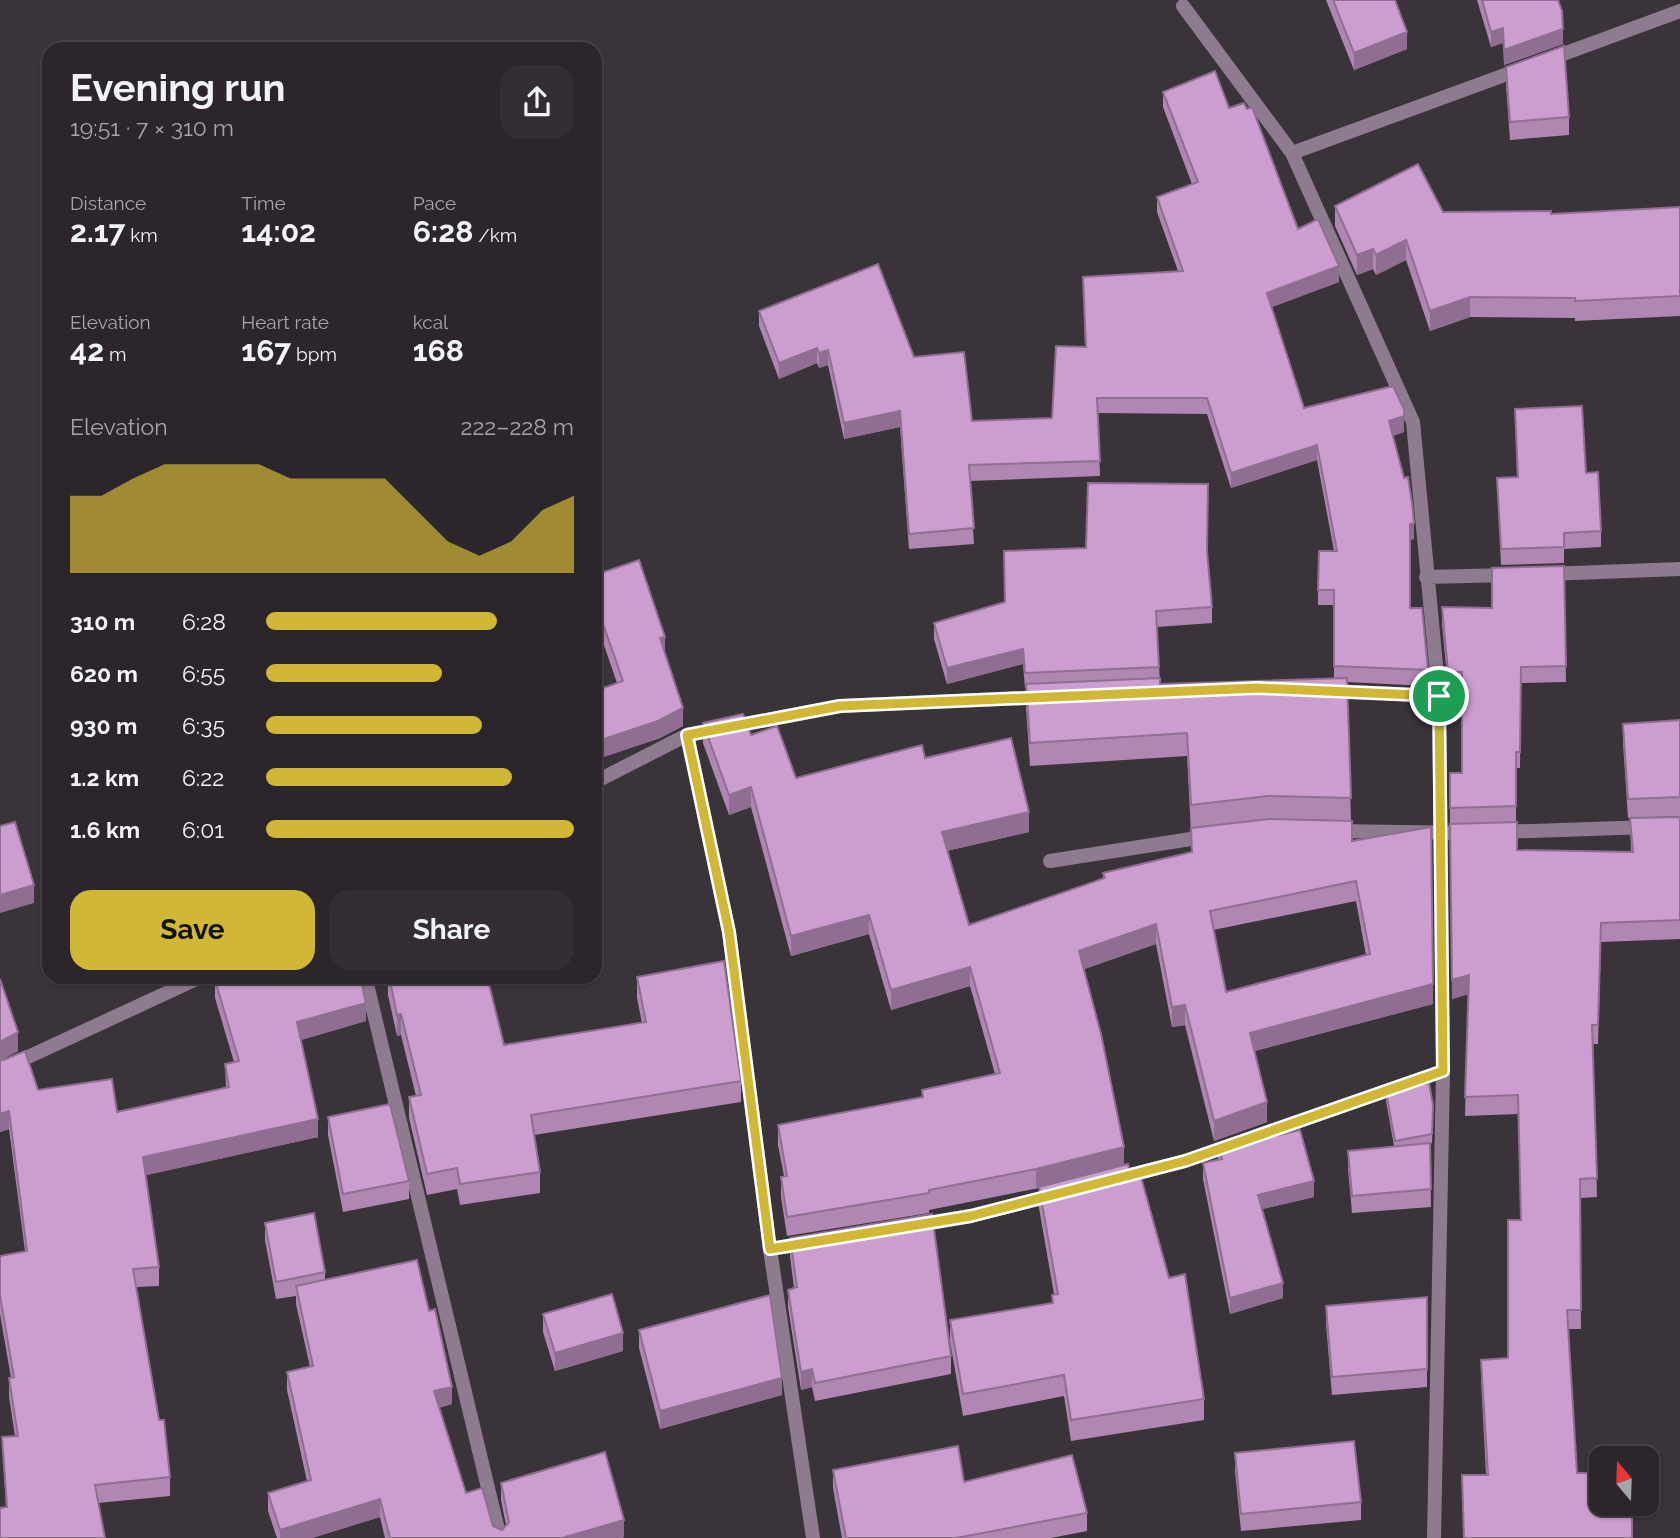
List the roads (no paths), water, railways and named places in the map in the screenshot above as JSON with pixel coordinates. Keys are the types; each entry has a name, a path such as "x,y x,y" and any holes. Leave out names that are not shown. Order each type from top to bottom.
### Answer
{"street":[{"path":"1184,6 1292,153 1413,422 1439,696 1443,1071 1434,1538"},
{"path":"1292,153 1680,11"},
{"path":"1426,578 1680,569"},
{"path":"1322,691 1439,696"},
{"path":"602,778 687,735 840,706 1062,696"},
{"path":"687,735 729,932 770,1249 813,1538"},
{"path":"1321,831 1439,834 1680,827"},
{"path":"1050,861 1161,842 1228,834"},
{"path":"0,1070 186,984"},
{"path":"367,984 500,1538"},
{"path":"1105,1182 1185,1161 1443,1071"},
{"path":"904,1227 971,1216 1065,1192"},
{"path":"770,1249 824,1240"}]}
